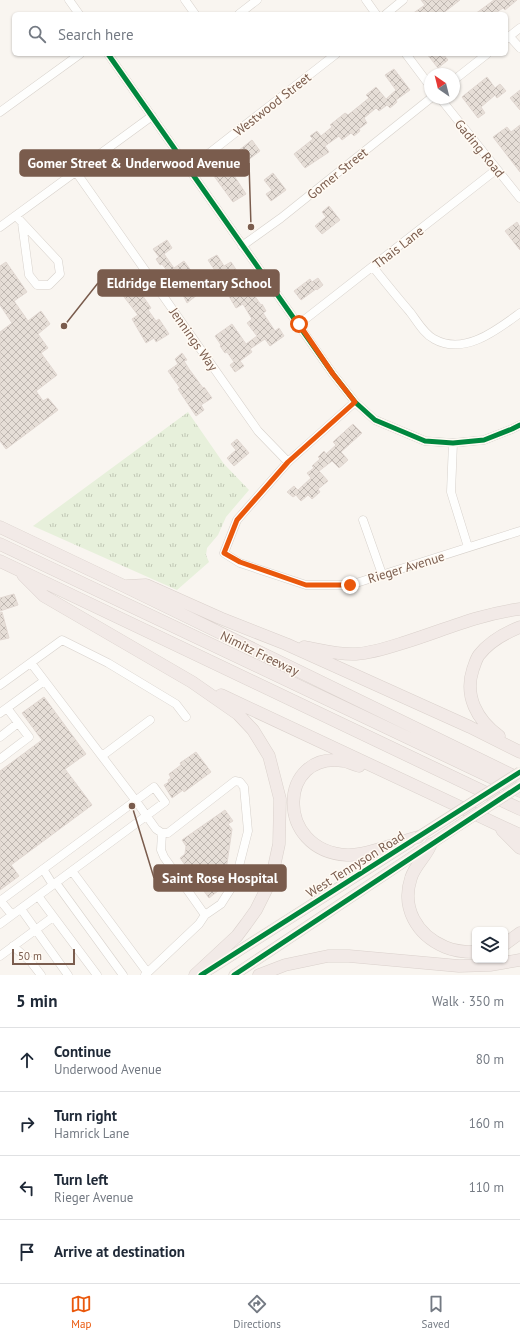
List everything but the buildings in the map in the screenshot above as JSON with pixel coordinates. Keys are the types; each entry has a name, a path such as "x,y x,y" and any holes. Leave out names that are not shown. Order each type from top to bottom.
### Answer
{"highway":[{"name":"Nimitz Freeway","path":"0,527 520,779"},
{"path":"0,544 520,791"},
{"path":"0,561 520,810"},
{"path":"15,568 44,596 192,682 238,714 261,742 269,756 280,800 280,821 279,844 274,867 267,888 256,910 237,936 195,975"},
{"path":"124,586 146,585 220,618 286,644 520,751"},
{"path":"286,644 331,653 356,654 377,651 439,631 464,621 520,609"},
{"path":"520,627 493,641 479,655 472,673 470,692 476,710 489,728 520,751"},
{"path":"192,682 520,835"},
{"path":"411,783 344,762 322,762 302,776 296,786 293,799 293,811 296,822 302,833 312,843 332,853 349,855 361,854 418,837"},
{"path":"497,824 520,848"},
{"path":"431,844 429,850 418,863 411,878 407,898 410,914 424,934 436,942 446,948 472,952"},
{"path":"508,942 520,933"},
{"path":"259,975 286,964 328,956 349,956 459,966 490,965 520,960"}],"main road":[{"name":"West Tennyson Road","path":"201,975 520,772"},
{"name":"West Tennyson Road","path":"234,975 520,786"}],"street":[{"path":"70,0 78,12"},
{"path":"185,0 194,12"},
{"path":"242,12 257,0"},
{"path":"366,0 375,12"},
{"path":"388,12 403,0"},
{"path":"520,28 508,37 520,48"},
{"path":"0,112 77,56"},
{"path":"109,56 333,374 355,402 375,420 398,431 425,441 453,443 484,440 520,425"},
{"name":"Westwood Street","path":"189,169 333,56"},
{"path":"408,56 424,78"},
{"path":"460,75 484,56"},
{"name":"Gomer Street","path":"242,246 281,218 424,104"},
{"name":"Gading Road","path":"445,104 520,198"},
{"path":"0,227 152,116"},
{"name":"Thais Lane","path":"299,324 497,169"},
{"name":"Jennings Way","path":"76,172 258,431 288,462"},
{"path":"16,216 58,261 60,274 48,285 37,285 29,275 22,223"},
{"path":"373,267 423,329 434,339 450,345 464,344 481,339 520,313"},
{"path":"288,462 355,402"},
{"path":"453,443 451,492 468,547"},
{"name":"Rieger Avenue","path":"288,462 237,520 224,553 240,562 306,585 350,585 520,531"},
{"path":"363,520 382,574"},
{"path":"0,685 62,640 108,664 176,704 186,717"},
{"path":"31,663 156,829 162,833 168,832 235,781 240,782 244,787 248,831 235,882 221,904 205,915 199,924 146,974 72,871"},
{"path":"0,713 44,681"},
{"path":"0,759 29,738 7,708"},
{"path":"102,756 150,720"},
{"path":"0,737 18,724"},
{"path":"0,924 12,916 165,802 154,787 0,900 12,916"},
{"path":"162,833 161,850 164,857 205,915"},
{"path":"43,869 123,975"},
{"path":"38,896 97,975"},
{"path":"21,909 68,975"},
{"path":"0,956 53,917"},
{"path":"13,946 31,962 41,975"}],"green space":[{"path":"188,412 224,464 249,490 226,517 218,535 207,548 206,555 209,562 177,590 33,526"}],"cycle path":[{"path":"109,56 333,374 355,402 375,420 425,441 453,443 484,440 520,425"},
{"path":"201,975 520,772"},
{"path":"234,975 520,786"}],"place":[{"name":"Gomer Street & Underwood Avenue","path":"251,227"},
{"name":"Eldridge Elementary School","path":"64,326"},
{"name":"Saint Rose Hospital","path":"132,806"}],"route":[{"path":"299,324 333,374 355,402 288,462 237,520 224,553 240,562 306,585 350,585"}]}
